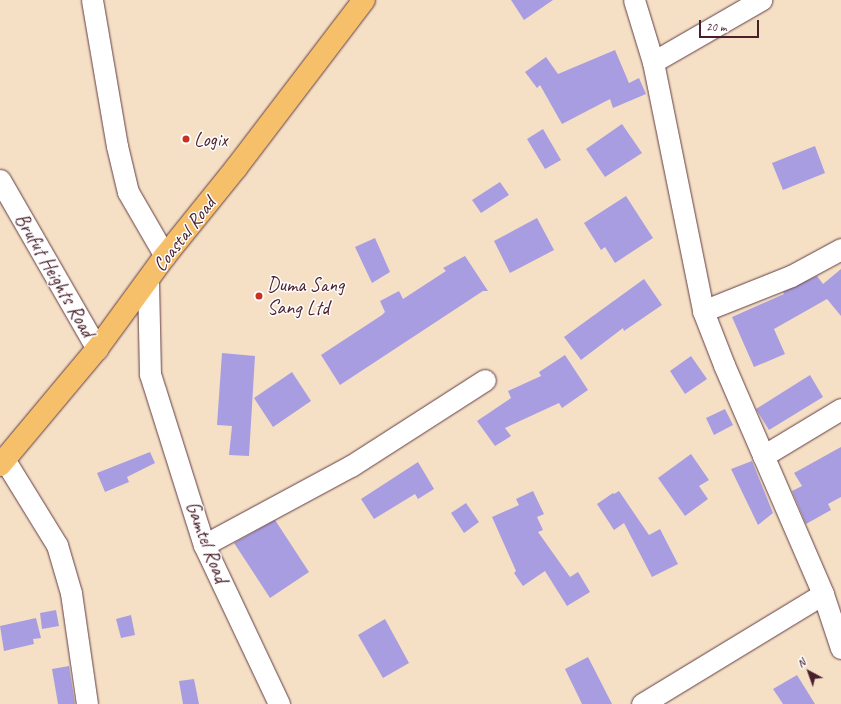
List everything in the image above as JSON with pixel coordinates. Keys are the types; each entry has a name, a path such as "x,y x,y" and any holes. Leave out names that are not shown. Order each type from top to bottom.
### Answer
{"main road":[{"name":"Coastal Road","path":"2,462 97,349 165,256 236,168 364,0"}],"street":[{"path":"92,0 116,138 128,192 165,256"},
{"path":"634,0 653,62 703,312 823,594 841,648"},
{"path":"653,62 761,0"},
{"name":"Brufut Heights Road","path":"0,180 97,349"},
{"path":"703,312 791,276 841,249"},
{"name":"Gamtel Road","path":"148,280 150,374 204,545 279,704"},
{"path":"204,545 351,466 485,380"},
{"path":"763,456 841,409"},
{"path":"2,462 57,545 71,593 87,704"},
{"path":"642,704 823,594"}],"building":[{"path":"511,0 553,0 524,20"},
{"path":"615,50 629,83 639,78 646,94 613,108 610,99 562,124 540,85 537,88 525,72 546,57 558,74"},
{"path":"622,124 642,153 605,177 586,149"},
{"path":"543,129 561,160 545,169 527,139"},
{"path":"815,146 825,173 783,190 772,163"},
{"path":"500,182 509,195 481,213 472,200"},
{"path":"626,196 653,238 615,263 605,247 601,250 584,223"},
{"path":"537,218 554,250 510,273 494,241"},
{"path":"375,238 390,272 372,283 355,247"},
{"path":"465,256 488,291 483,291 340,385 321,355 382,315 385,312 380,301 399,291 403,299 446,271 443,268"},
{"path":"841,269 841,316 827,299 774,329 785,354 754,367 732,317 784,294 783,292 817,276 823,284"},
{"path":"644,279 662,305 624,331 623,328 581,360 564,337"},
{"path":"222,353 255,356 249,456 229,455 232,426 217,425"},
{"path":"565,355 588,390 562,408 559,403 505,428 511,436 495,446 477,421 511,398 508,391 541,376 539,372"},
{"path":"691,356 707,379 685,394 670,371"},
{"path":"292,372 311,401 273,427 254,398"},
{"path":"810,375 823,397 769,430 756,409"},
{"path":"725,409 733,425 714,435 706,418"},
{"path":"841,447 841,497 828,504 831,510 806,524 792,491 802,486 794,473"},
{"path":"150,452 155,463 127,477 129,482 105,492 97,473"},
{"path":"691,454 709,480 699,486 708,499 685,516 658,478"},
{"path":"752,461 773,513 758,525 731,469"},
{"path":"418,462 434,489 418,499 415,494 374,519 361,499"},
{"path":"533,491 544,514 537,517 543,530 538,532 570,577 578,572 590,592 567,606 545,571 523,586 514,573 516,571 492,517 519,505 516,499"},
{"path":"619,491 649,535 660,529 678,564 652,577 624,523 614,530 597,504 613,493 614,494"},
{"path":"466,503 479,522 464,533 451,513"},
{"path":"275,520 309,572 270,598 234,543"},
{"path":"56,610 59,626 42,629 40,613"},
{"path":"131,615 135,635 121,638 116,619"},
{"path":"36,618 41,638 33,639 34,644 4,651 0,626"},
{"path":"385,619 409,663 383,678 358,635"},
{"path":"588,657 612,704 582,704 565,669"},
{"path":"69,666 75,704 58,704 52,669"},
{"path":"797,675 815,704 783,704 773,689"},
{"path":"194,679 199,704 183,704 179,681"}],"place":[{"name":"Logix","path":"186,139"},
{"name":"Duma Sang Sang Ltd","path":"259,296"}]}
